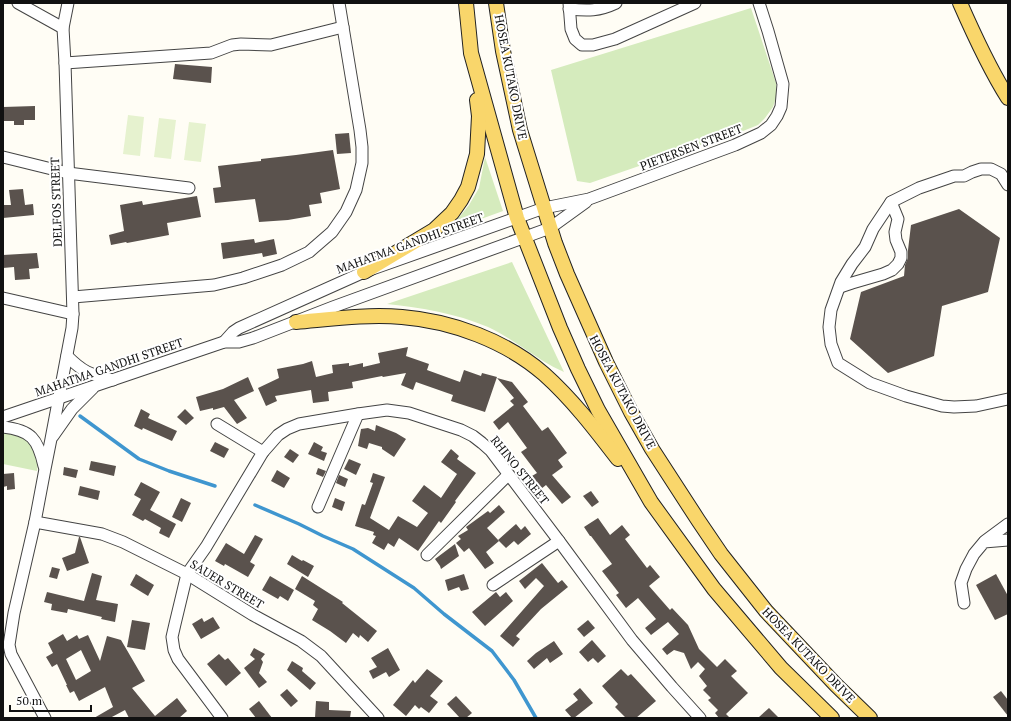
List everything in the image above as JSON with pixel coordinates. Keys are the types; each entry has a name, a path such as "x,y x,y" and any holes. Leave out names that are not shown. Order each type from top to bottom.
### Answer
{"main road":[{"path":"364,272 434,230 452,213 468,187 477,154 479,116 466,3"},
{"name":"HOSEA KUTAKO DRIVE","path":"496,3 503,51 520,130 544,208 567,274 606,362 632,412 652,449 721,554 766,611 836,685 870,718"},
{"path":"960,3 991,70 1008,98"},
{"path":"471,53 516,218 560,328 598,410 651,502"},
{"path":"296,322 373,316 402,317 434,322 479,335 530,363 584,415 651,502 714,589 781,668 832,718"}],"street":[{"path":"18,3 63,28"},
{"name":"DELFOS STREET","path":"7,656 14,613 35,522 72,328 73,297 63,28 68,3"},
{"path":"73,297 214,285 243,278 282,265 309,252 332,232 346,212 356,190 362,163 360,130 339,3"},
{"path":"616,3 605,8 583,11 569,6 571,29 574,39 582,45 593,46 615,39 695,3"},
{"name":"PIETERSEN STREET","path":"544,208 589,199 736,144 761,133 771,126 781,107 783,84 759,3"},
{"path":"65,63 211,53 232,45 271,45 343,27"},
{"path":"3,158 68,173 189,188"},
{"path":"1008,186 1001,174 991,169 981,169 964,176 954,176 919,188 891,202 873,229 865,247 852,264 842,282 831,310 829,327 831,344 838,363 870,383 906,396 942,406 976,406 1008,399"},
{"name":"PIETERSEN STREET","path":"551,228 589,199"},
{"path":"840,287 883,274 892,270 898,264 901,252 896,240 895,232 898,219 891,202"},
{"name":"MAHATMA GANDHI STREET","path":"224,342 232,332 239,328 364,272 544,208"},
{"name":"MAHATMA GANDHI STREET","path":"3,417 224,342 239,342 253,338 551,228"},
{"path":"3,298 73,314"},
{"path":"67,356 86,372 113,380"},
{"path":"51,439 72,409 96,385"},
{"name":"RHINO STREET","path":"187,574 206,546 263,452 278,435 299,424 358,414 387,410 409,413 461,430 473,436 491,451 559,540 632,640 700,718"},
{"path":"318,507 358,414"},
{"path":"217,424 263,452"},
{"path":"3,427 21,430 28,434 39,447 42,454 44,469"},
{"path":"427,555 508,475"},
{"name":"SAUER STREET","path":"35,522 102,534 123,542 187,574 253,615 311,648 321,656 378,718"},
{"path":"964,603 961,583 974,554 984,542 1008,524"},
{"path":"493,585 559,540"},
{"path":"984,542 1008,540"},
{"path":"187,574 172,637 174,650 178,659 222,718"},
{"path":"7,656 45,718"}],"green space":[{"path":"751,8 776,83 776,98 773,107 758,125 590,183 577,181 551,70"},
{"path":"128,115 144,117 140,156 123,154"},
{"path":"159,118 176,120 171,159 154,157"},
{"path":"189,122 206,124 201,162 184,160"},
{"path":"485,157 503,211 448,231 469,205 479,188"},
{"path":"512,262 564,372 543,361 502,334 476,322 438,312 387,304"},
{"path":"3,431 14,432 30,441 36,452 38,461 37,471 3,464"}],"building":[{"path":"175,64 212,67 211,83 173,79"},
{"path":"35,106 35,120 24,120 24,125 14,125 14,121 3,121 3,107"},
{"path":"349,133 351,153 337,154 335,134"},
{"path":"333,150 340,189 320,193 322,203 309,205 311,216 288,220 259,222 255,199 215,203 213,188 221,187 218,166"},
{"path":"23,189 25,205 33,204 34,215 3,218 3,205 11,205 9,190"},
{"path":"197,196 201,217 167,223 169,235 111,245 109,235 124,231 120,205 142,201 143,205"},
{"path":"959,209 1000,238 988,292 942,306 934,356 888,373 850,339 861,292 904,276 905,265 908,258 911,225"},
{"path":"254,239 255,243 274,239 277,254 263,257 262,253 223,259 221,243"},
{"path":"37,253 39,268 29,269 30,279 15,280 14,267 3,268 3,255"},
{"path":"408,347 406,356 429,364 427,370 460,382 464,370 481,376 482,373 497,377 485,412 451,401 453,395 416,382 413,390 401,385 406,373 352,382 353,388 328,392 329,401 313,403 311,390 275,396 277,401 266,406 258,388 279,378 277,369 312,361 316,377 333,373 332,365 349,363 349,366 363,363 363,367 380,363 378,353"},
{"path":"248,377 254,391 234,400 247,418 237,424 224,407 200,411 196,397 223,389"},
{"path":"497,378 512,382 528,402 523,406 542,431 548,427 567,453 558,460 563,467 552,475 571,497 562,504 546,485 541,489 532,476 537,473 521,452 527,448 508,422 499,430 493,422 514,405 510,401 514,398"},
{"path":"141,409 150,414 148,418 177,431 172,441 143,428 142,430 134,426"},
{"path":"185,409 194,418 186,425 177,417"},
{"path":"376,425 396,433 406,439 394,457 382,449 382,447 369,443 367,449 358,446 361,429 368,428 375,431"},
{"path":"215,442 229,449 224,458 210,451"},
{"path":"314,442 323,447 321,451 327,453 324,461 308,454"},
{"path":"290,449 299,455 293,463 284,457"},
{"path":"451,449 459,456 457,459 476,473 441,523 439,521 418,551 399,538 394,547 388,543 384,550 372,543 376,536 373,535 374,532 355,526 362,504 365,505 373,483 370,482 373,473 385,477 370,518 389,530 398,516 417,527 428,513 412,501 424,485 441,498 457,474 441,462"},
{"path":"349,459 361,464 356,475 344,469"},
{"path":"91,461 116,466 114,476 89,470"},
{"path":"64,467 78,470 76,478 63,475"},
{"path":"318,468 326,471 323,477 316,474"},
{"path":"277,470 290,478 284,488 271,481"},
{"path":"14,473 15,489 7,490 7,486 3,487 3,474"},
{"path":"339,475 348,479 345,487 336,483"},
{"path":"141,482 160,492 150,510 176,524 169,538 159,533 161,528 145,519 143,521 132,515 141,499 134,495"},
{"path":"80,486 100,491 98,500 78,495"},
{"path":"591,491 599,502 592,507 583,496"},
{"path":"181,498 191,503 182,522 172,517"},
{"path":"335,498 345,502 342,511 332,507"},
{"path":"499,505 505,512 487,528 499,541 486,552 494,563 485,569 469,548 464,552 456,543 461,539 458,536 468,530 466,527 488,511 490,513"},
{"path":"598,518 610,535 622,525 630,535 625,539 647,568 650,565 660,577 649,586 670,610 672,608 688,625 699,649 717,667 725,659 737,671 731,676 748,693 726,714 730,718 719,718 715,713 718,710 708,700 711,698 703,690 707,686 699,676 705,669 698,662 691,669 684,653 674,650 667,655 662,649 679,634 668,622 651,635 645,628 656,619 638,598 626,608 616,595 619,593 602,571 612,564 584,527"},
{"path":"516,524 521,530 525,526 531,534 518,545 514,541 506,548 498,540"},
{"path":"255,535 263,539 250,562 255,565 248,577 225,564 224,566 215,561 226,543 244,554"},
{"path":"79,537 89,563 67,571 62,558 75,553"},
{"path":"455,544 459,556 441,569 435,559"},
{"path":"292,555 314,566 308,577 287,564"},
{"path":"542,563 558,583 562,580 568,587 541,609 516,636 520,639 513,647 500,636 544,586 536,578 525,589 519,581"},
{"path":"52,567 60,569 57,579 49,577"},
{"path":"92,573 102,576 96,600 118,604 115,622 101,619 102,617 68,609 67,613 51,610 52,604 44,602 47,592 84,601"},
{"path":"136,574 154,585 148,596 130,585"},
{"path":"464,574 469,589 461,591 459,587 448,591 445,580"},
{"path":"996,574 1008,596 1008,614 995,620 976,585"},
{"path":"270,576 294,590 288,601 280,596 278,599 262,590"},
{"path":"302,576 343,602 342,603 377,631 368,642 360,635 359,638 353,633 346,643 312,620 318,609 313,605 315,601 295,589"},
{"path":"496,592 500,597 506,592 513,601 485,626 472,612"},
{"path":"213,617 220,628 201,639 192,624 202,618 204,622"},
{"path":"132,620 150,623 145,650 127,647"},
{"path":"588,620 595,628 584,637 577,629"},
{"path":"63,634 67,641 77,635 79,639 88,635 100,661 107,636 121,640 145,681 132,688 155,716 177,698 187,711 179,718 129,718 125,710 110,718 94,718 113,707 105,687 79,701 74,691 70,693 57,664 52,667 46,657 53,653 48,643","holes":["81,650 91,671 76,680 66,659"]},
{"path":"592,640 606,656 598,663 593,658 588,662 579,652"},
{"path":"554,641 563,654 550,663 547,658 534,669 527,661"},
{"path":"254,648 265,654 261,659 263,662 259,673 267,682 259,688 244,668 255,659 250,655"},
{"path":"388,648 400,670 389,677 386,672 373,679 369,671 377,667 371,658"},
{"path":"219,654 225,660 228,658 241,673 226,686 207,664"},
{"path":"292,661 303,668 302,671 316,683 310,690 287,670"},
{"path":"427,669 443,681 430,696 438,702 429,713 421,707 419,709 415,705 406,716 393,705 413,680 415,683"},
{"path":"621,669 628,676 631,674 656,701 636,718 626,718 615,707 618,704 602,686"},
{"path":"580,688 593,703 572,718 565,710 578,700 573,694"},
{"path":"287,689 298,701 291,707 280,695"},
{"path":"1001,691 1008,700 1008,716 993,697"},
{"path":"456,696 472,713 466,718 460,718 447,704"},
{"path":"259,701 272,718 256,718 249,709"},
{"path":"316,701 329,702 329,710 351,711 350,718 315,718"},
{"path":"769,708 779,718 758,718"}],"waterway":[{"path":"80,416 139,459 169,471 215,486"},
{"path":"255,505 353,549 414,588 444,614 492,651 514,680 536,718"}]}
